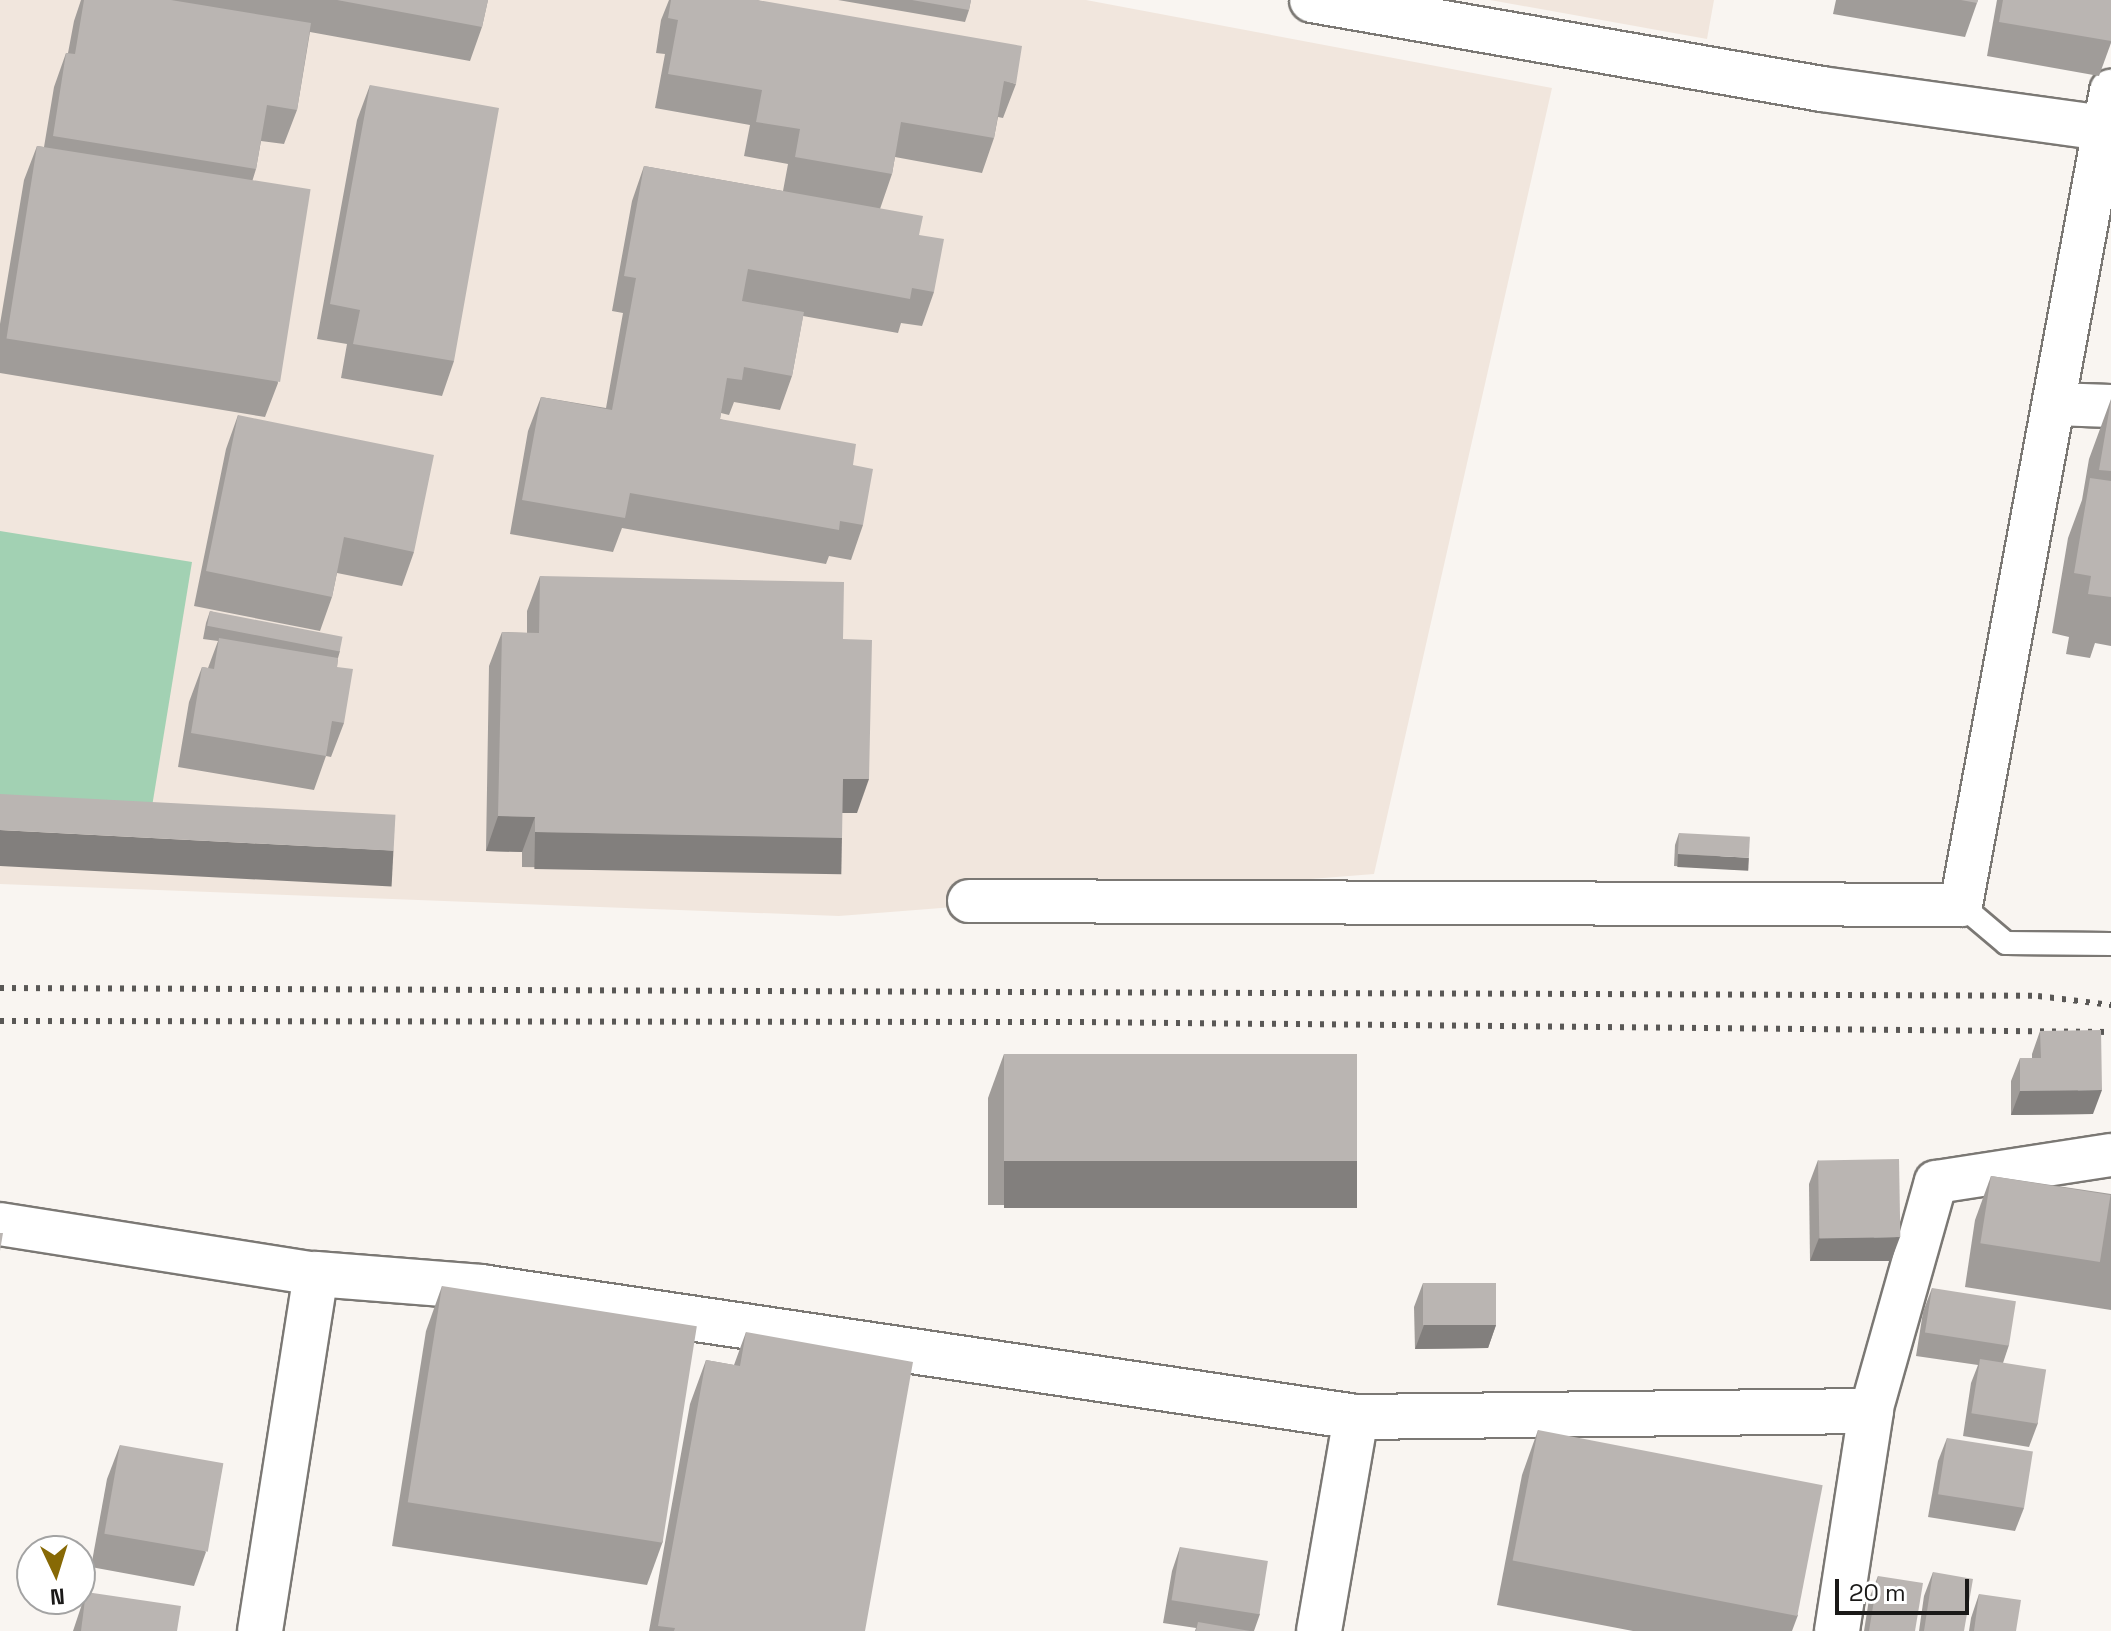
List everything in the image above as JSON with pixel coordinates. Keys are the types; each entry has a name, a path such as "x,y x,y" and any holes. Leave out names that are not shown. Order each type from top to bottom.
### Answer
{"street":[{"path":"969,901 1961,905 2109,116 1822,89 1312,0"},
{"path":"2054,404 2111,406"},
{"path":"1837,1631 1871,1411 1936,1182 2111,1155"},
{"path":"0,1224 316,1274 481,1287 1356,1417 1871,1411"},
{"path":"260,1631 316,1274"},
{"path":"1319,1631 1356,1417"}],"lane":[{"path":"1961,905 2006,943 2111,944"}],"shaded area":[{"path":"0,0 1086,0 1552,88 1374,874 839,916 0,884"},
{"path":"1490,0 1714,0 1707,39"}],"green space":[{"path":"0,531 192,562 149,825 0,801"}],"building":[{"path":"84,0 171,0 311,23 297,110 267,105 256,169 53,136 66,53 75,54"},
{"path":"337,0 488,0 482,27"},
{"path":"671,0 757,0 1022,46 1016,84 1004,81 994,138 901,122 892,174 795,157 800,129 756,122 762,90 668,74 678,20 668,18"},
{"path":"912,0 971,0 969,10"},
{"path":"2003,0 2111,0 2111,41 1999,22"},
{"path":"370,85 499,108 454,361 353,344 360,310 330,304"},
{"path":"37,146 311,189 280,382 6,339"},
{"path":"644,166 923,216 919,235 944,239 934,292 912,288 910,299 748,269 742,301 804,312 792,376 744,367 742,380 727,378 720,419 856,444 853,465 873,469 863,525 840,521 839,530 630,493 625,518 522,500 541,397 612,410 636,278 624,276"},
{"path":"2111,400 2111,471 2099,470"},
{"path":"238,415 434,455 414,552 344,537 332,597 206,571"},
{"path":"2090,478 2111,481 2111,597 2088,594 2091,576 2074,573"},
{"path":"540,576 844,582 843,639 872,640 869,779 843,779 842,838 535,832 535,817 498,816 502,632 539,633"},
{"path":"210,611 343,637 340,651 207,626"},
{"path":"219,638 338,658 337,667 353,669 344,723 332,721 326,756 191,733 202,667 214,669"},
{"path":"0,794 395,815 394,851 0,830"},
{"path":"1679,833 1750,837 1749,858 1678,854"},
{"path":"2101,1030 2102,1090 2020,1091 2020,1058 2041,1058 2040,1031"},
{"path":"1004,1054 1357,1054 1357,1161 1004,1161"},
{"path":"1899,1159 1900,1237 1819,1238 1818,1160"},
{"path":"1991,1176 2111,1195 2100,1262 1980,1243"},
{"path":"1423,1283 1496,1283 1496,1325 1423,1325"},
{"path":"442,1286 697,1326 663,1543 408,1502"},
{"path":"1932,1288 2016,1301 2009,1346 1925,1332"},
{"path":"746,1332 913,1362 865,1631 674,1631 675,1628 658,1626 706,1360 740,1366"},
{"path":"1980,1359 2046,1369 2038,1424 1971,1413"},
{"path":"1538,1430 1823,1485 1797,1616 1513,1561"},
{"path":"1947,1438 2033,1452 2024,1508 1938,1494"},
{"path":"120,1445 223,1463 208,1552 104,1534"},
{"path":"1180,1547 1268,1561 1259,1614 1172,1600"},
{"path":"1933,1572 1973,1579 1964,1631 1924,1631"},
{"path":"1878,1576 1923,1583 1915,1631 1869,1631"},
{"path":"96,1593 181,1606 177,1631 81,1631 83,1615 96,1615"},
{"path":"1979,1594 2021,1600 2016,1631 1974,1631"},
{"path":"1198,1622 1250,1631 1196,1631"}],"railway":[{"path":"0,988 2038,996 2111,1005"},
{"path":"0,1021 1080,1022 2111,1032"}]}
